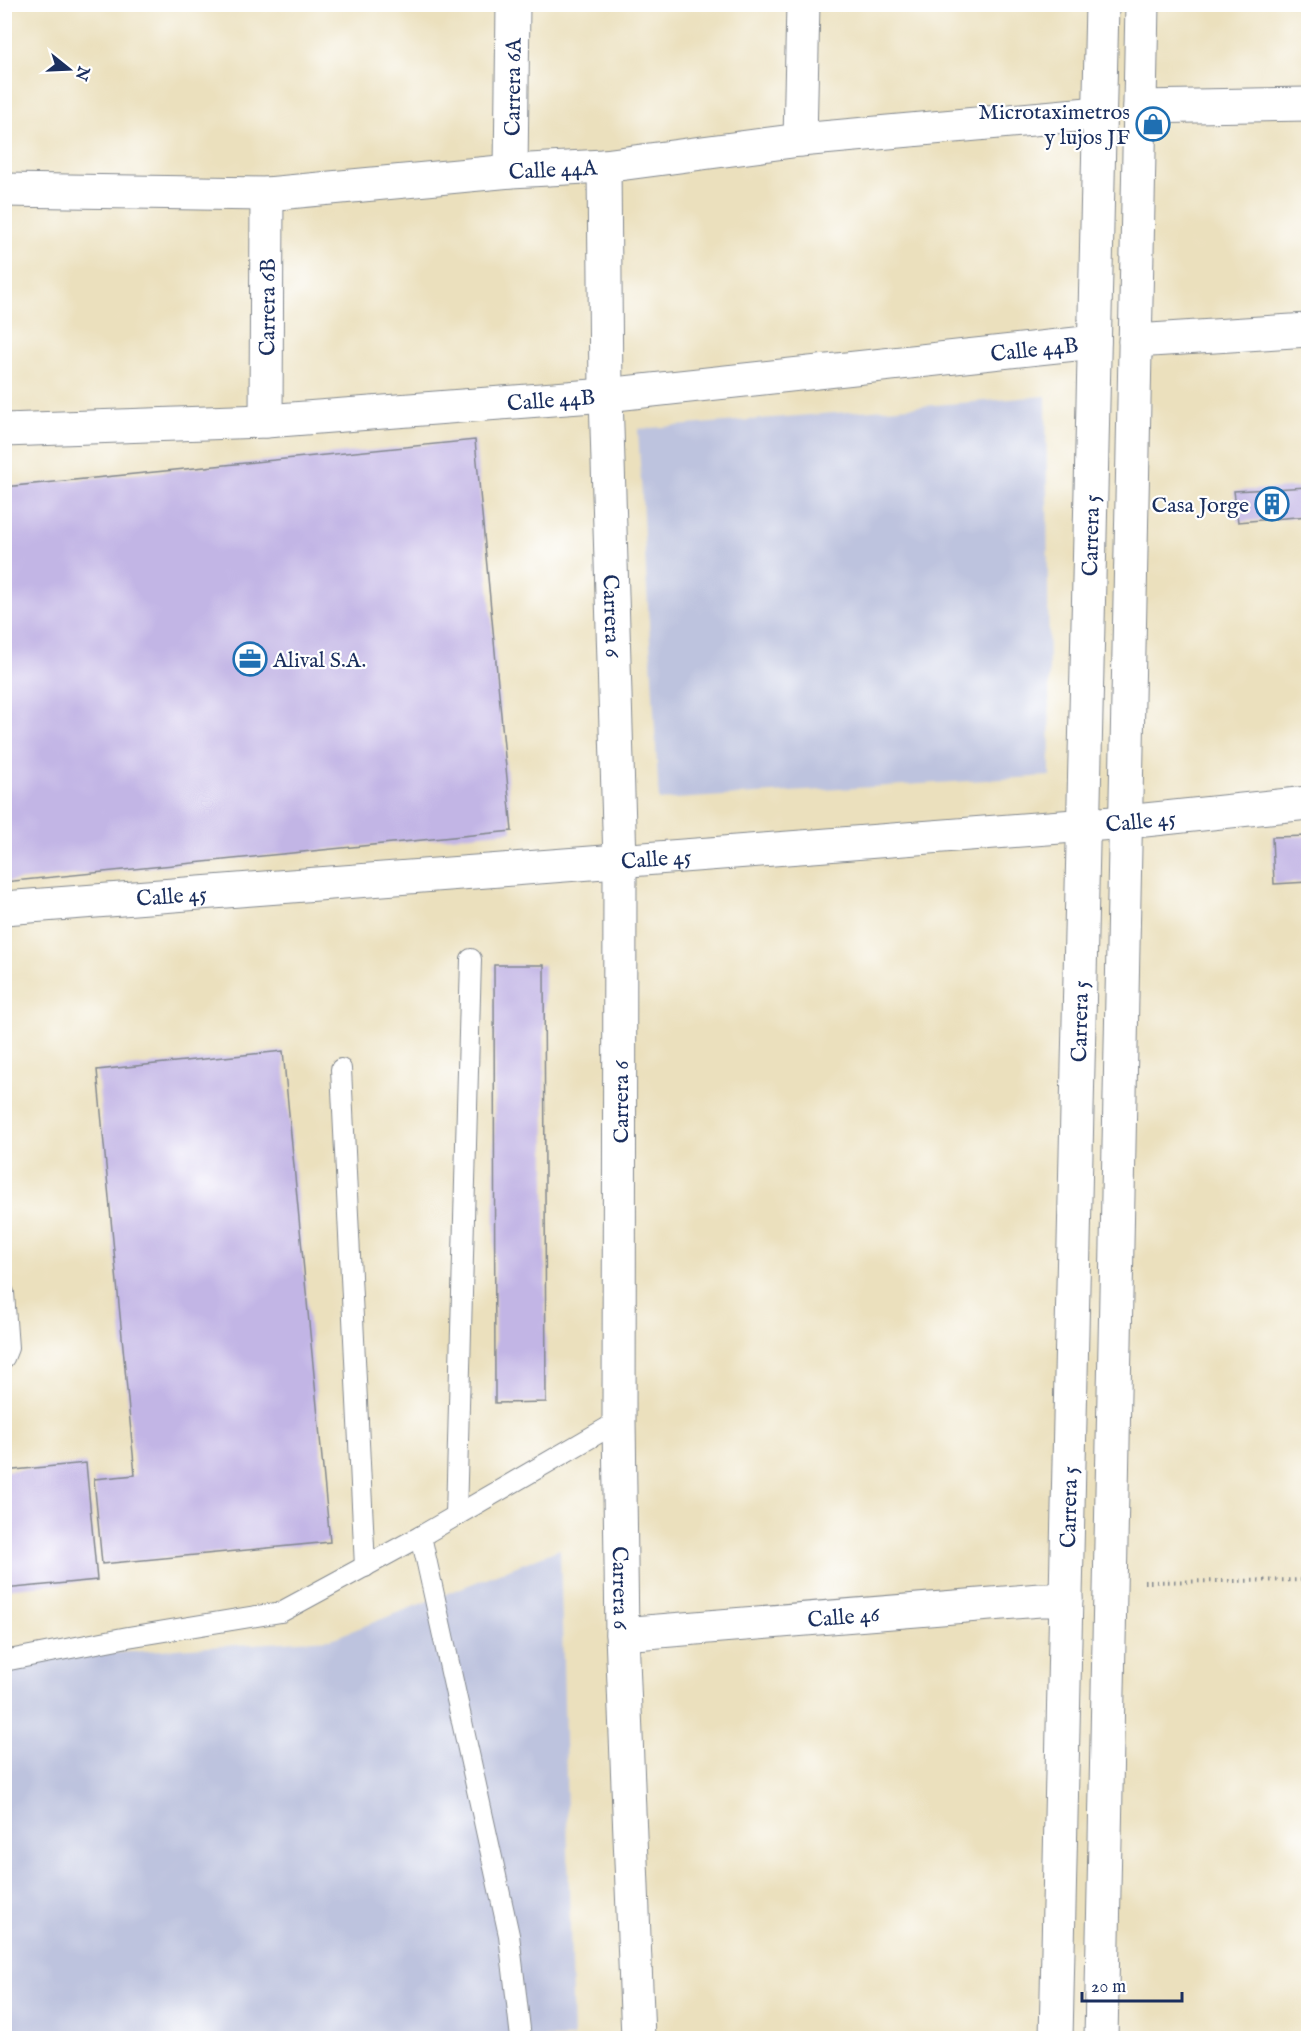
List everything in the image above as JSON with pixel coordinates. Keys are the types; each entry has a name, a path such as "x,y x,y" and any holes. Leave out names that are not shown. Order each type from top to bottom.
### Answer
{"street":[{"name":"Carrera 6A","path":"511,171 513,4"},
{"path":"801,140 803,4"},
{"name":"Carrera 5","path":"1056,2038 1102,4"},
{"name":"Carrera 5","path":"1101,2038 1142,4"},
{"path":"1140,107 1308,104"},
{"name":"Calle 44A","path":"4,190 267,194 511,171 604,166 801,140 1099,113"},
{"name":"Carrera 6","path":"604,166 606,395 620,861 619,1421 622,1634 638,2038"},
{"name":"Carrera 6B","path":"266,421 267,194"},
{"path":"1135,341 1308,330"},
{"name":"Calle 44B","path":"4,430 266,421 606,395 1094,342"},
{"name":"Calle 45","path":"4,908 1125,822 1308,803"},
{"name":"Calle 46","path":"622,1634 1040,1600 1066,1600"}],"lane":[{"path":"456,1516 471,959"},
{"path":"341,1069 365,1567"},
{"path":"4,1293 8,1348 4,1358"},
{"path":"4,1661 128,1636 281,1612 421,1536 619,1421"},
{"path":"421,1536 509,1935 521,2038"}],"path":[{"path":"1143,1582 1308,1580"}],"shaded area":[{"path":"1046,396 1050,776 659,800 638,429"},
{"path":"560,1549 573,2038 5,2038 5,1660 331,1639"}],"building":[{"name":"Alival S.A.","path":"475,440 512,831 4,882 4,487"},
{"name":"Casa Jorge","path":"1308,487 1308,516 1238,522 1234,491"},
{"path":"1308,836 1308,882 1274,884 1272,837"},
{"path":"494,965 544,965 546,1402 495,1403"},
{"path":"283,1051 330,1542 102,1564 94,1479 135,1475 97,1070"},
{"path":"86,1463 97,1580 4,1589 4,1471"}],"place":[{"name":"Microtaximetros y lujos JF","path":"1153,124"},
{"name":"Casa Jorge","path":"1272,504"},
{"name":"Alival S.A.","path":"250,659"}]}
